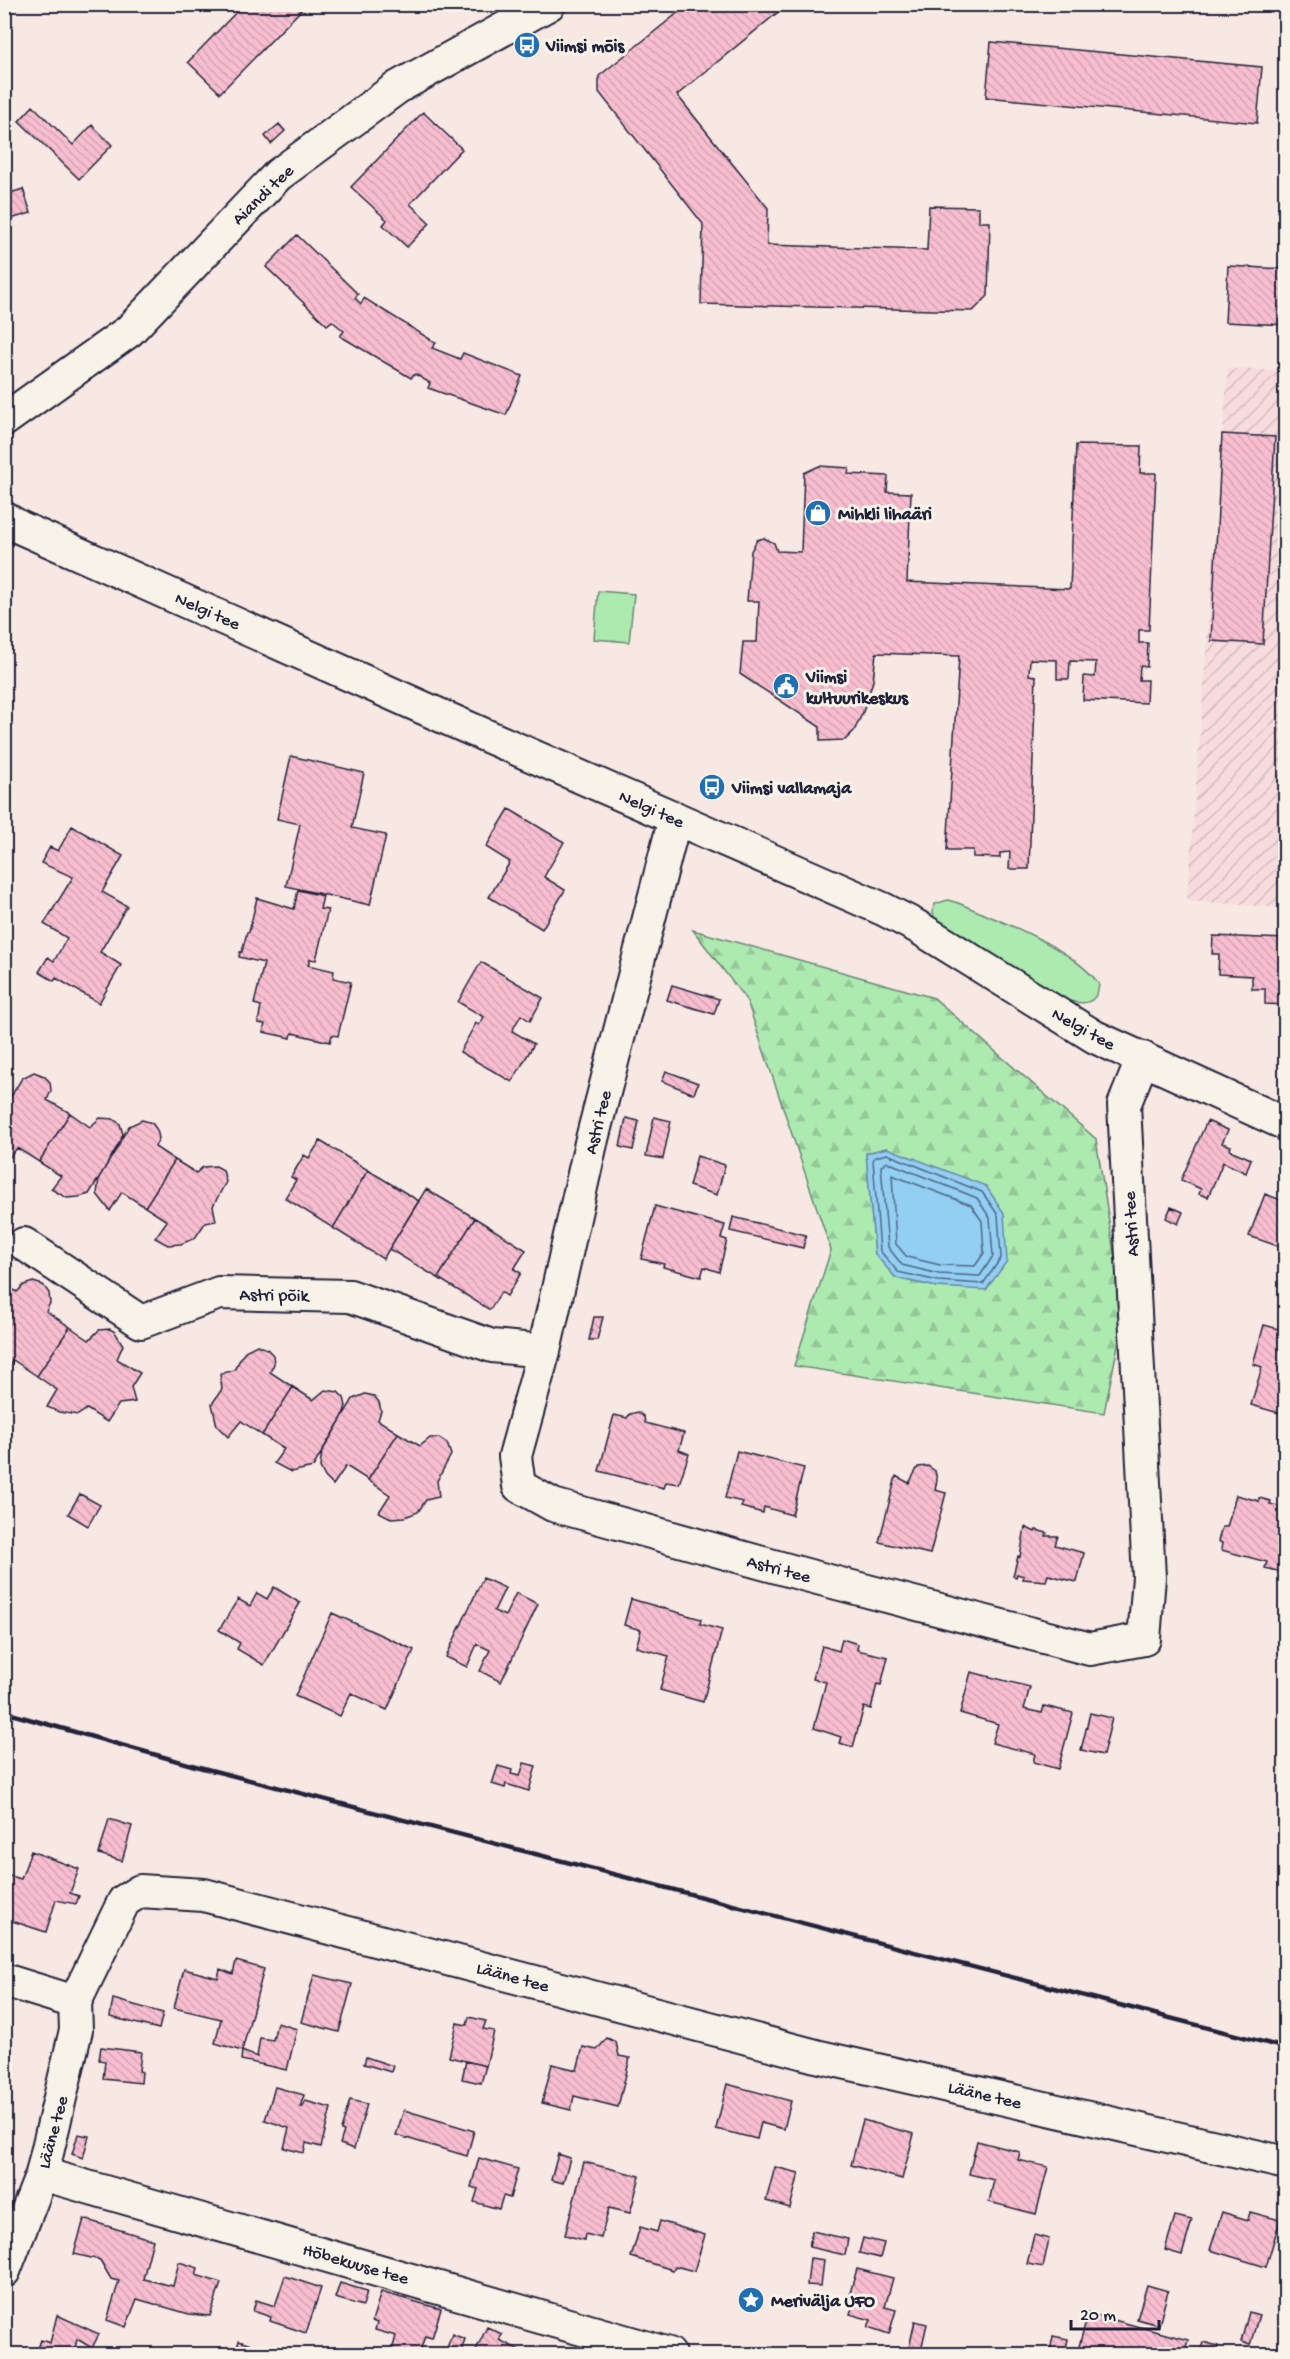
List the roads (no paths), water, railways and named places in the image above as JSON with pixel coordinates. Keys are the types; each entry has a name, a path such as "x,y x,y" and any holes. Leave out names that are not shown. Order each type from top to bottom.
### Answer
{"street":[{"name":"Aiandi tee","path":"4,420 129,331 278,175 398,87 549,4"},
{"name":"Nelgi tee","path":"4,518 19,527 883,909 916,926 1095,1037 1286,1124"},
{"name":"Astri tee","path":"675,818 591,1143 544,1351 515,1456 519,1486 553,1505 806,1575 1090,1649 1144,1639 1149,1577 1124,1106 1143,1058"},
{"name":"Astri põik","path":"24,1244 141,1322 219,1293 350,1296 492,1346 544,1351"},
{"name":"Lääne tee","path":"4,2271 42,2174 76,2031 75,2002 124,1901 140,1891 204,1894 816,2055 1286,2163"},
{"path":"4,1980 75,2002"},
{"name":"Hõbekuuse tee","path":"42,2174 615,2346 669,2355"}],"water":[{"path":"887,1148 986,1186 1004,1213 1007,1261 986,1290 937,1287 896,1278 875,1254 866,1153"}],"railway":[{"path":"4,1712 199,1767 1286,2048"}],"place":[{"name":"Viimsi mõis","path":"527,45"},
{"name":"Mihkli lihaäri","path":"818,513"},
{"name":"Viimsi kultuurikeskus","path":"786,686"},
{"name":"Viimsi vallamaja","path":"712,787"},
{"name":"Merivälja UFO","path":"751,2300"}]}
